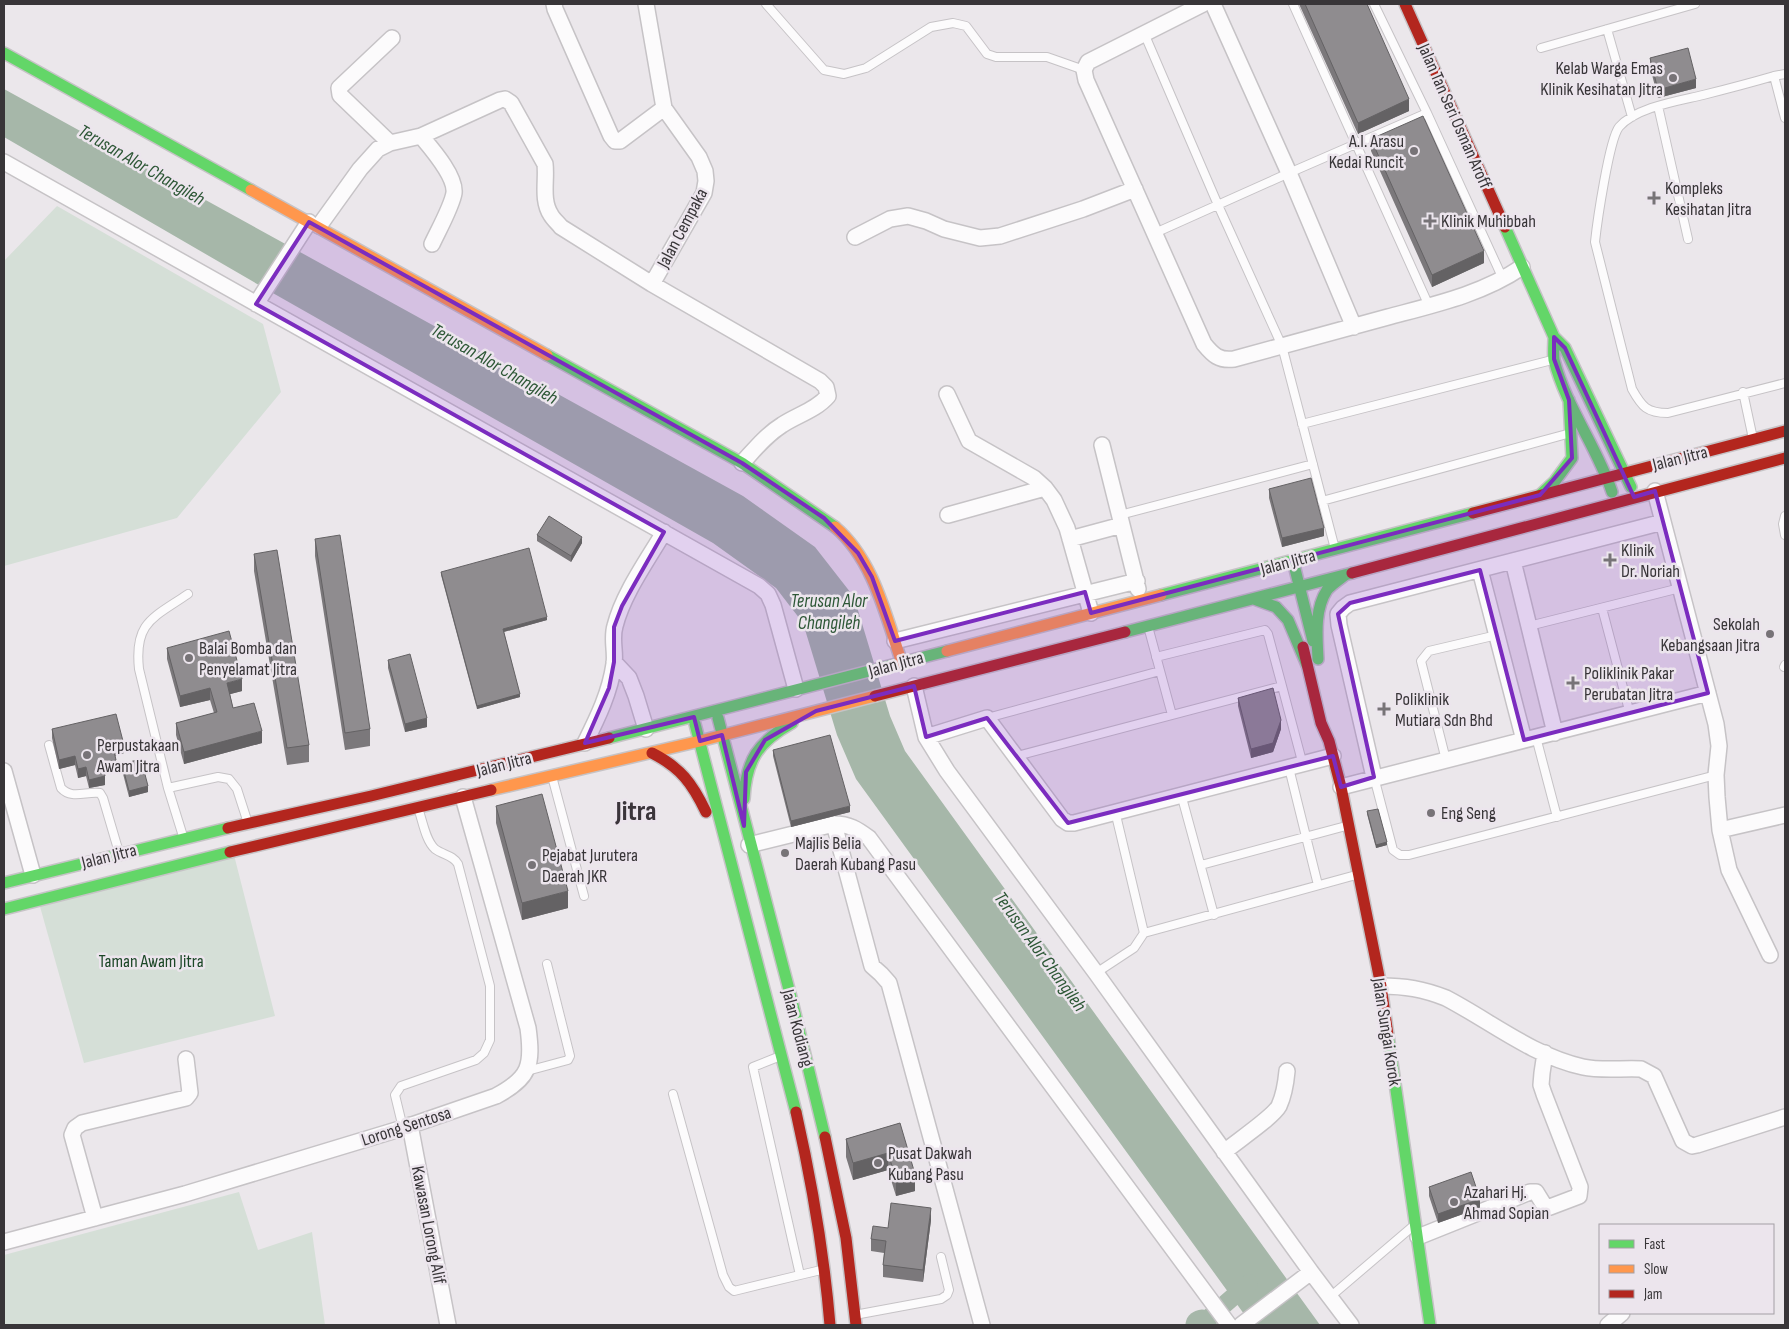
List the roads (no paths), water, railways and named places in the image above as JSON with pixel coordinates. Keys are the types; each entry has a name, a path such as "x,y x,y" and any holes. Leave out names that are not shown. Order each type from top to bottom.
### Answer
{"main road":[{"name":"Jalan Tan Seri Osman Aroff","path":"1405,4 1554,337 1565,348 1625,472 1634,496"},
{"path":"4,53 742,463 824,518 841,532 858,553 872,577 895,641 899,663"},
{"name":"Jalan Tan Seri Osman Aroff","path":"1554,337 1554,359 1569,400 1606,477 1615,502"},
{"path":"1540,495 1555,481 1572,458 1569,400"},
{"name":"Jalan Jitra","path":"1287,586 1293,560 1785,431"},
{"name":"Jalan Jitra","path":"4,883 183,838 399,790 646,729 1141,600 1287,586 1300,587 1634,496 1785,458"},
{"name":"Jalan Sungai Korok","path":"1293,560 1300,587 1321,724 1330,740 1381,986 1430,1325"},
{"path":"1312,662 1321,605 1328,590 1345,575"},
{"name":"Jalan Jitra","path":"4,909 253,846 700,741 1254,599 1287,586"},
{"name":"Jalan Sungai Korok","path":"1287,586 1312,662"},
{"path":"1254,599 1276,607 1288,620 1312,662"},
{"path":"744,826 746,772 753,756 765,740 782,728 819,710"},
{"name":"Jalan Kodiang","path":"717,711 744,826 804,1052 834,1178 848,1245 856,1320"},
{"name":"Jalan Kodiang","path":"694,717 729,861 801,1127 815,1194 830,1325"},
{"path":"652,753 665,759 687,776 706,810 729,861"},
{"path":"248,823 253,846"}],"street":[{"path":"554,4 611,136 615,141 620,141 664,108"},
{"name":"Jalan Cempaka","path":"646,4 664,108 699,157 705,171 706,181 704,193 652,284"},
{"path":"1203,4 1088,62 1084,70 1086,80 1204,344 1213,355 1223,360 1234,359 1429,306 1503,279 1522,267"},
{"path":"1213,4 1289,172 1354,326"},
{"path":"390,143 340,95 339,88 392,38"},
{"path":"260,297 299,238 314,224 370,156 378,149 390,143 421,136 500,100 505,100 511,103 545,164 545,199 550,214 561,227 652,284 820,381 826,387 828,396 822,402 768,435 742,463"},
{"path":"421,136 443,164 452,181 454,192 432,244"},
{"path":"4,162 260,297 759,586 768,594 773,605 796,689"},
{"path":"855,236 890,219 908,216 926,221 944,230 980,238 1000,236 1083,209 1135,189"},
{"path":"947,394 969,441 1034,478 1045,488 1064,519 1090,613"},
{"path":"1102,445 1141,600"},
{"path":"948,515 1045,488"},
{"path":"1655,491 1716,724 1719,746 1716,775 1720,830 1729,870 1770,955"},
{"path":"1070,539 1121,520"},
{"path":"1374,777 1339,625 1338,614 1343,608 1350,603 1662,522"},
{"path":"585,743 609,688 614,662 612,644 614,627 622,606 664,532"},
{"path":"1513,561 1555,733"},
{"path":"1480,570 1497,634 1530,739"},
{"path":"895,641 1085,592 1137,581"},
{"path":"614,662 629,678 646,729"},
{"path":"908,687 926,737 947,771 1096,973 1224,1152 1305,1277 1330,1297 1352,1325"},
{"path":"1340,787 1708,693"},
{"path":"926,737 987,718 1062,819 1068,823 1333,756"},
{"path":"4,771 33,875"},
{"path":"463,797 528,1028 531,1048 527,1071"},
{"path":"1720,830 1785,815"},
{"path":"749,845 834,824 845,824 856,828 869,838 1207,1296 1234,1323 1305,1277"},
{"path":"834,824 872,966 888,983 894,1000 982,1325"},
{"path":"1381,986 1402,986 1446,998 1517,1039 1563,1062 1586,1067 1641,1069 1647,1071 1654,1076 1683,1141 1692,1146 1785,1117"},
{"path":"1416,1231 1530,1192 1536,1192 1544,1205 1550,1207 1579,1196 1581,1192 1580,1187 1541,1085 1545,1053"},
{"path":"94,1218 72,1135 75,1128 82,1122 186,1098 190,1093 186,1060"},
{"name":"Lorong Sentosa","path":"4,1242 186,1194 406,1127 496,1096 510,1089 527,1071"},
{"path":"1224,1152 1272,1114 1279,1106 1287,1071"},
{"name":"Kawasan Lorong Alif","path":"406,1127 448,1325"},
{"path":"1608,1325 1621,1314"}],"lane":[{"path":"766,4 824,70 844,74 866,68 931,27 953,23 966,26 987,54 996,57 1047,57 1084,70"},
{"path":"1293,4 1429,306"},
{"path":"1374,4 1428,113 1503,279"},
{"path":"1541,48 1695,4"},
{"path":"1607,29 1632,117"},
{"path":"1144,33 1218,205 1282,346 1335,549"},
{"path":"1785,74 1658,106 1632,117 1618,128 1613,142 1597,219 1595,242 1632,389 1647,409 1656,413 1668,413 1743,392 1785,383"},
{"path":"1774,76 1785,118"},
{"path":"1658,106 1688,238"},
{"path":"1155,233 1289,172 1428,113"},
{"path":"1302,424 1554,359"},
{"path":"1743,392 1753,439"},
{"path":"1322,501 1571,433"},
{"path":"1121,520 1313,464"},
{"path":"1785,516 1783,524 1785,535"},
{"path":"1529,626 1680,588"},
{"path":"183,838 168,788 139,669 137,653 140,636 147,622 188,594"},
{"path":"1602,608 1630,714"},
{"path":"1148,626 1172,715"},
{"path":"1156,657 1265,630 1268,634 1282,686 1296,766 1305,838 1318,885"},
{"path":"1446,760 1421,661 1429,651 1497,634"},
{"path":"987,718 1160,671"},
{"path":"1017,756 1282,686"},
{"path":"1530,739 1557,817"},
{"path":"49,745 61,788 66,794 100,793 120,854"},
{"path":"552,775 584,896"},
{"path":"1374,777 1393,850 1400,855 1410,855 1716,775"},
{"path":"168,788 218,776 229,779 237,789 248,823"},
{"path":"1181,794 1214,915"},
{"path":"406,1127 395,1095 401,1086 476,1060 484,1053 490,1040 490,986 458,864 455,858 434,848 428,838 417,807"},
{"path":"1115,811 1144,934"},
{"path":"1201,865 1349,825"},
{"path":"1096,973 1134,948 1144,934 1359,874"},
{"path":"527,1071 568,1060 570,1056 547,964"},
{"path":"782,1056 753,1068 800,1275"},
{"path":"673,1094 723,1275 729,1287 734,1291 825,1269"},
{"path":"1330,1297 1416,1231"},
{"path":"856,1320 941,1299 947,1295 949,1290 941,1257"}],"water":[{"name":"Terusan Alor Changileh","path":"4,89 743,496 815,547 854,597 890,716 905,751 1320,1325 1252,1325 856,779 837,735 803,623 776,588 713,543 271,292 4,137"}],"waterway":[{"path":"1202,1324 1249,1283"}],"place":[{"name":"Kelab Warga Emas Klinik Kesihatan Jitra","path":"1673,78"},
{"name":"A.I. Arasu Kedai Runcit","path":"1414,151"},
{"name":"Kompleks Kesihatan Jitra","path":"1654,198"},
{"name":"Klinik Muhibbah","path":"1430,221"},
{"name":"Klinik Dr. Noriah","path":"1610,560"},
{"name":"Sekolah Kebangsaan Jitra","path":"1770,634"},
{"name":"Balai Bomba dan Penyelamat Jitra","path":"189,658"},
{"name":"Poliklinik Pakar Perubatan Jitra","path":"1573,683"},
{"name":"Poliklinik Mutiara Sdn Bhd","path":"1384,709"},
{"name":"Perpustakaan Awam Jitra","path":"87,755"},
{"name":"Eng Seng","path":"1431,813"},
{"name":"Majlis Belia Daerah Kubang Pasu","path":"785,853"},
{"name":"Pejabat Jurutera Daerah JKR","path":"532,865"},
{"name":"Pusat Dakwah Kubang Pasu","path":"878,1163"},
{"name":"Azahari Hj. Ahmad Sopian","path":"1454,1202"}],"district":[{"name":"Jitra","path":"636,810"}],"park label":[{"name":"Taman Awam Jitra","path":"151,961"}]}
